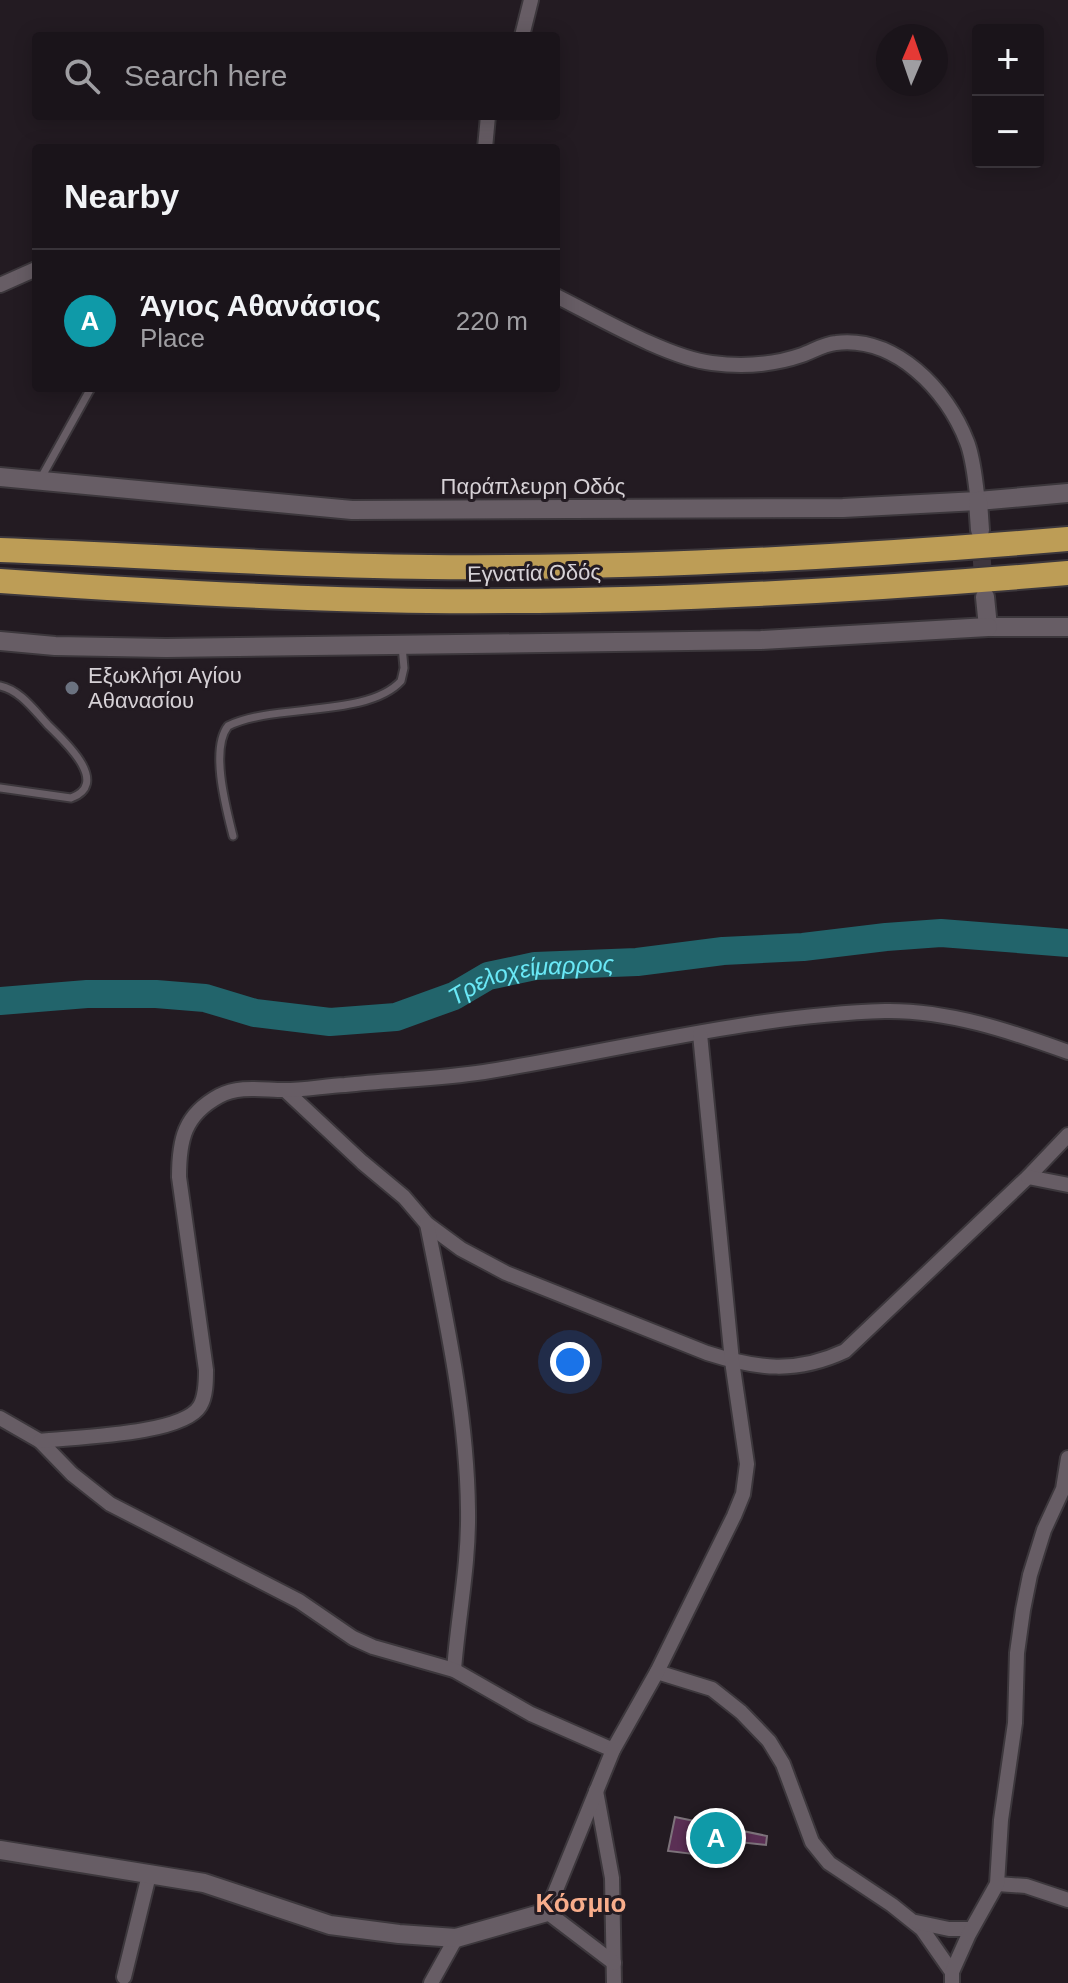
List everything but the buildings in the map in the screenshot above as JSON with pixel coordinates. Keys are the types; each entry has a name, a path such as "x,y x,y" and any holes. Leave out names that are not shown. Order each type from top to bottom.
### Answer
{"highway":[{"name":"Εγνατία Οδός","path":"0,550 263,564 430,567 783,559 1068,539"},
{"name":"Εγνατία Οδός","path":"0,581 261,597 606,599 788,592 1068,573"}],"street":[{"path":"523,32 531,0"},
{"path":"485,144 488,120"},
{"path":"0,285 32,271"},
{"path":"560,298 679,355 711,363 770,365 833,343 858,342 886,349 931,383 968,442 980,530"},
{"name":"Παράπλευρη Οδός","path":"0,477 352,510 810,509 978,501 1068,493"},
{"path":"985,597 988,627"},
{"path":"0,641 55,646 166,648 761,640 988,627 1068,627"},
{"path":"40,1441 165,1427 187,1419 200,1407 206,1370 179,1177 179,1147 186,1126 203,1106 222,1094 251,1088 285,1090 480,1073 789,1020 886,1011 937,1014 1068,1052"},
{"path":"547,1912 613,1750 657,1672 743,1494 747,1464 732,1361 700,1034"},
{"path":"285,1090 404,1197 427,1224 461,1249 506,1273 732,1361 770,1367 799,1367 821,1362 845,1351 1068,1135"},
{"path":"1028,1177 1068,1185"},
{"path":"427,1224 451,1345 464,1440 468,1511 465,1575 454,1670"},
{"path":"0,1418 40,1441 91,1491 126,1513 299,1601 363,1643 454,1670 531,1714 613,1750"},
{"path":"952,1978 971,1929 997,1884 1001,1820 1015,1723 1017,1653 1023,1610 1044,1530 1066,1490 1068,1458"},
{"path":"657,1672 712,1689 741,1712 769,1741 783,1764 812,1842 829,1863 922,1929 952,1978"},
{"path":"596,1791 612,1878 614,1983"},
{"path":"0,1850 204,1883 330,1925 399,1934 456,1938 547,1912"},
{"path":"124,1977 149,1875"},
{"path":"997,1884 1026,1886 1068,1900"},
{"path":"547,1912 614,1963"},
{"path":"912,1921 933,1927 971,1929"},
{"path":"431,1983 456,1938"}],"lane":[{"path":"40,480 89,392"},
{"path":"233,836 220,758 220,739 228,726 270,715 383,695 401,681 404,668 402,644"},
{"path":"0,686 18,694 79,757 86,779 79,794 71,798 0,788"}],"waterway":[{"name":"Τρελοχείμαρρος","path":"0,1001 87,994 156,994 205,998 255,1013 330,1022 396,1017 454,996 488,976 535,966 637,962 723,951 803,947 941,933 1068,943"}],"tunnel":[{"path":"980,533 984,591"}],"place":[{"name":"Εξωκλήσι Αγίου Αθανασίου","path":"72,688"},
{"name":"Άγιος Αθανάσιος","path":"716,1838"}],"district":[{"name":"Κόσμιο","path":"581,1903"}]}
